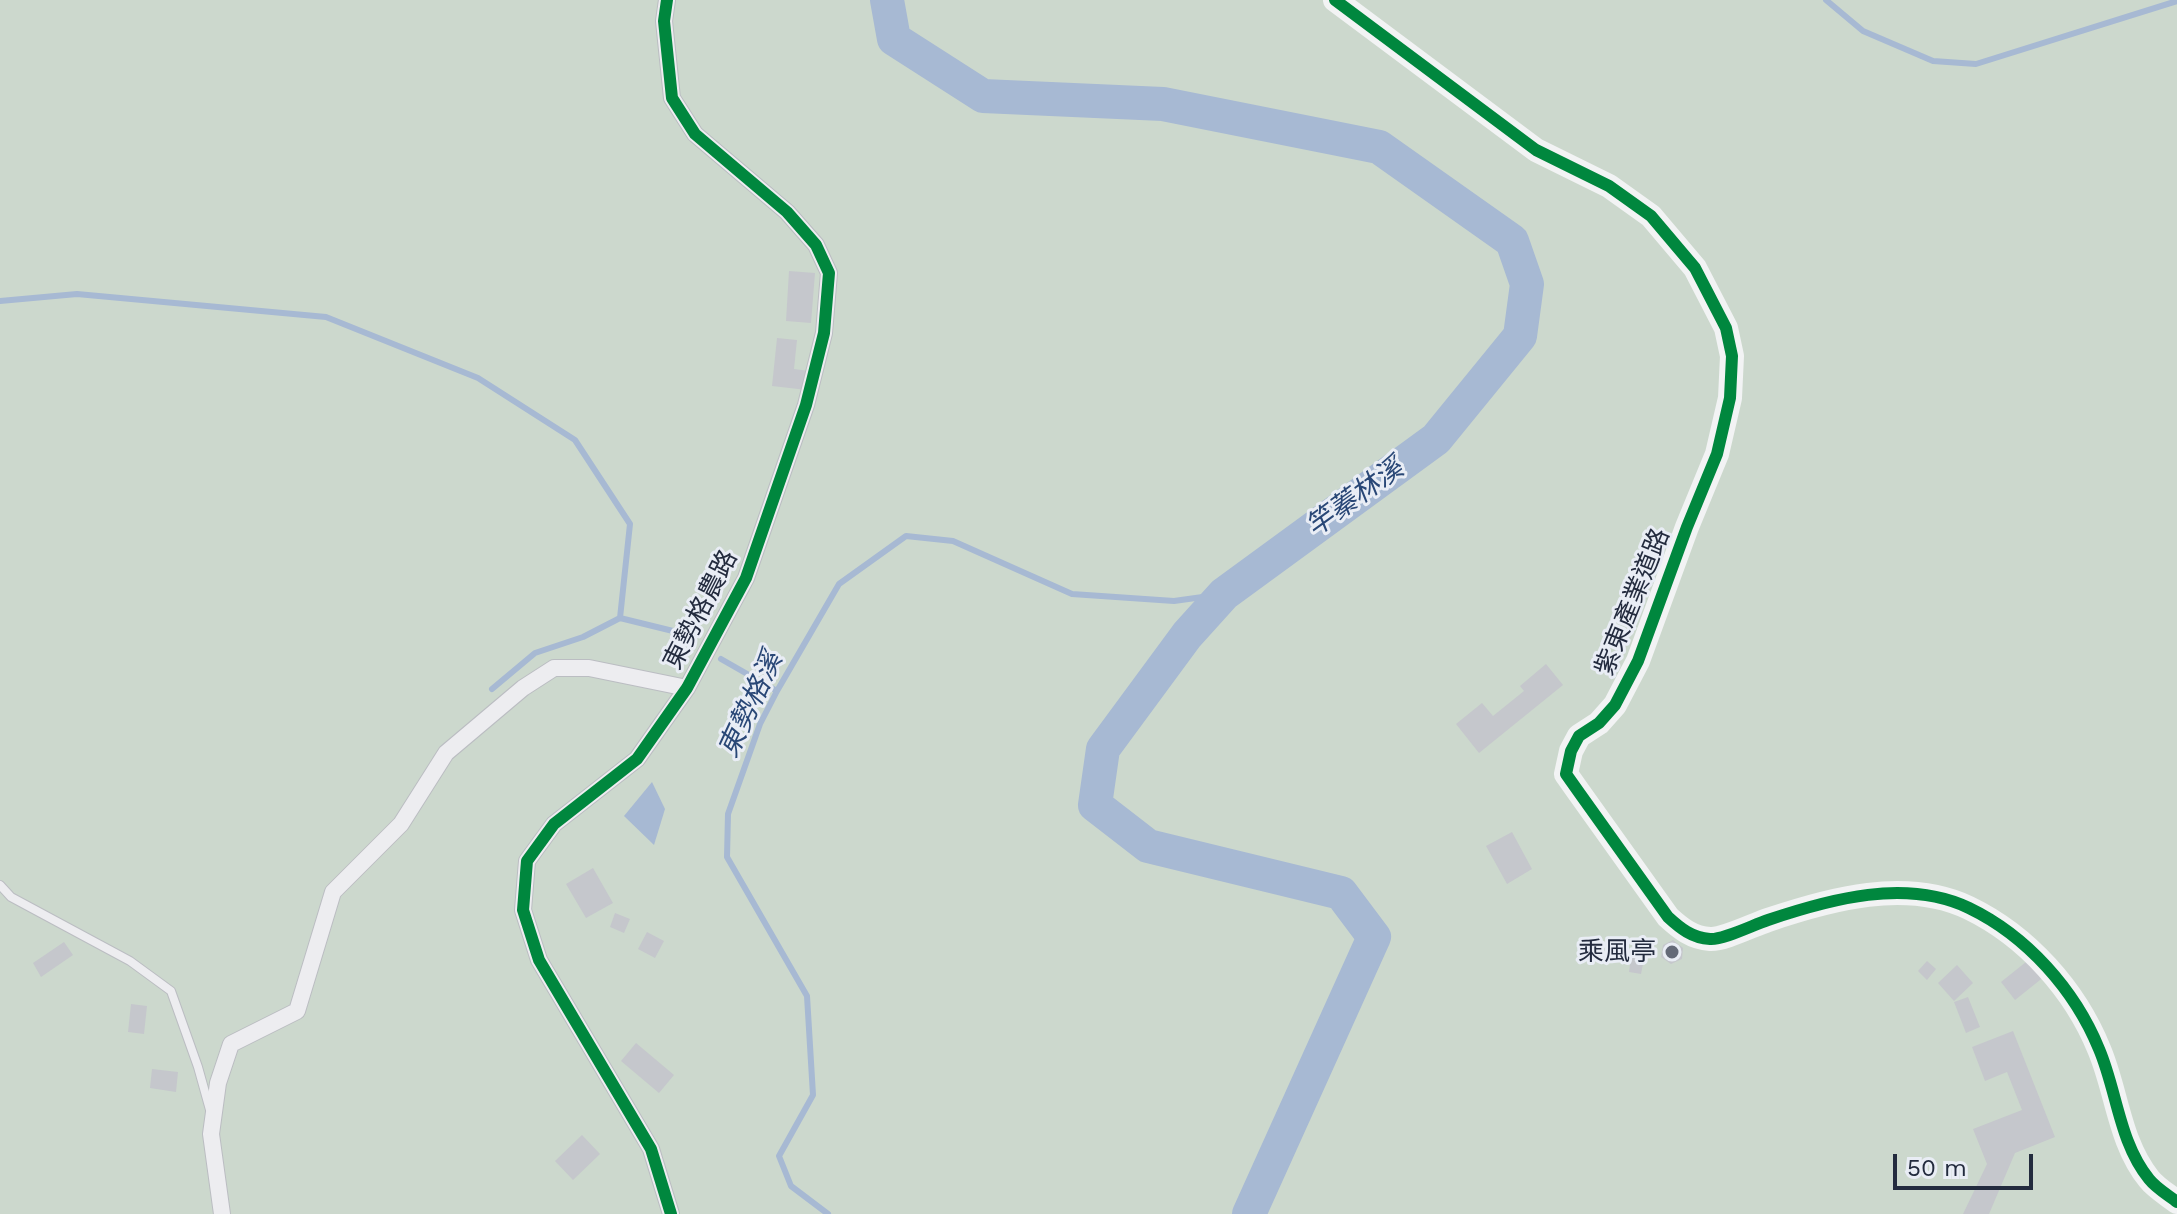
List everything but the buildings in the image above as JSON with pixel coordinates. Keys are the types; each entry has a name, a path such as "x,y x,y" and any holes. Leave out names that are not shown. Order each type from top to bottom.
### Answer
{"street":[{"name":"東勢格農路","path":"667,0 664,21 672,98 695,134 787,212 816,245 829,273 824,333 806,405 746,578 687,688 637,759 554,824 527,861 523,910 539,960 651,1149 671,1214"},
{"name":"紫東產業道路","path":"1335,0 1536,150 1609,186 1651,216 1695,268 1726,328 1732,356 1730,398 1717,454 1638,661 1615,705 1599,723 1579,736 1571,751 1566,774 1572,783 1668,917 1686,933 1712,939 1812,905 1901,893 1937,897 1970,909 2017,939 2069,991 2099,1049 2132,1153 2150,1181 2177,1202"},
{"path":"222,1214 211,1134 218,1083 231,1044 297,1011 333,892 401,824 446,753 523,688 554,668 589,668 687,688"}],"lane":[{"path":"0,885 11,897 130,961 171,991 214,1122"}],"shaded area":[{"path":"0,0 2177,0 2177,1214 0,1214"}],"water":[{"path":"652,782 665,809 654,845 624,816"}],"waterway":[{"name":"竿蓁林溪","path":"887,0 894,39 983,96 1163,104 1379,147 1512,241 1527,284 1520,336 1436,439 1224,594 1187,635 1103,749 1095,805 1148,846 1341,893 1374,937 1249,1214"},
{"path":"1826,0 1863,31 1933,61 1976,64 2177,1"},
{"path":"0,301 77,294 326,317 478,378 575,440 630,524 620,618 673,631 693,642"},
{"name":"東勢格溪","path":"828,1214 791,1186 779,1156 813,1095 807,996 727,857 728,814 760,724 839,584 906,536 953,541 1072,594 1174,601 1224,594"},
{"path":"492,689 535,653 583,637 620,618"},
{"path":"721,659 777,691"}],"cycle path":[{"path":"667,0 664,21 672,98 695,134 787,212 816,245 829,273 824,333 806,405 746,578 687,688 637,759 554,824 527,861 523,910 539,960 651,1149 671,1214"},
{"path":"1335,0 1536,150 1609,186 1651,216 1695,268 1726,328 1732,356 1730,398 1717,454 1638,661 1615,705 1599,723 1579,736 1571,751 1566,774 1668,917 1698,937 1716,939 1817,905 1894,893 1945,899 1969,908 2010,934 2047,967 2077,1006 2099,1049 2125,1133 2139,1165 2152,1182 2177,1202"}],"place":[{"name":"乘風亭","path":"1672,952"}]}
